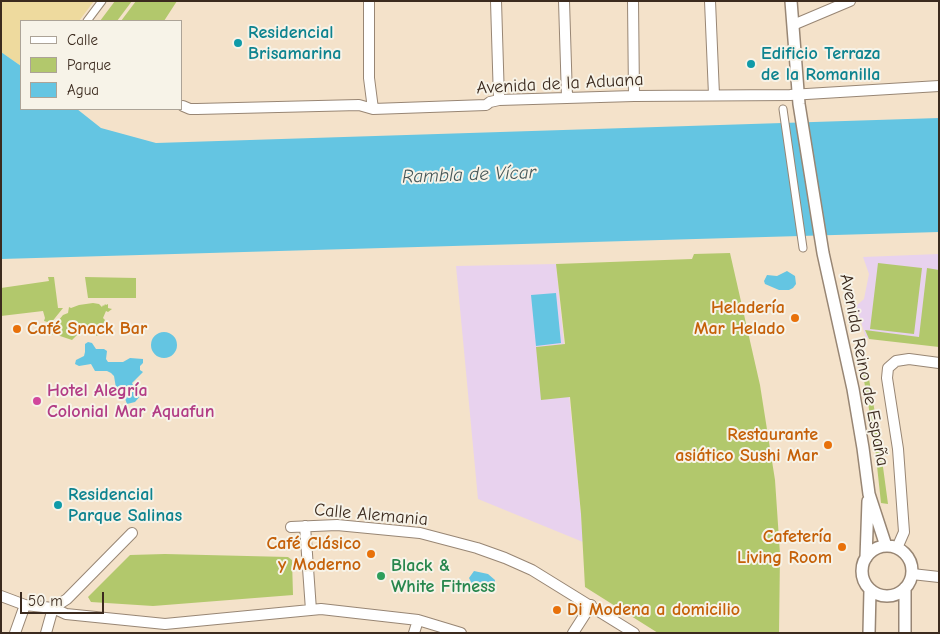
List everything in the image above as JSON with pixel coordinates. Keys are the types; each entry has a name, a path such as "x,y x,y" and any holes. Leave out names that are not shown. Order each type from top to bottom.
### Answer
{"street":[{"path":"88,20 102,1"},
{"path":"369,1 369,78 373,109"},
{"path":"496,1 499,100"},
{"path":"564,1 567,98"},
{"path":"632,1 634,96"},
{"path":"710,1 714,96"},
{"name":"Avenida Reino de España","path":"791,1 800,109 823,254 853,389 864,449 869,494 866,558"},
{"path":"793,24 850,1"},
{"name":"Avenida de la Aduana","path":"183,106 197,109 359,105 373,109 486,105 499,100 799,94 939,86"},
{"path":"783,109 803,248"},
{"name":"Avenida Reino de España","path":"869,494 892,547 904,532 898,449 887,378 888,368 896,361 909,359 939,363"},
{"name":"Calle Alemania","path":"291,527 337,525 420,533 477,548 532,570 634,633"},
{"path":"305,526 311,610"},
{"path":"46,633 53,608 67,599 132,533"},
{"path":"869,633 870,590 863,575 863,566 866,558 878,548 892,547 904,553 909,559 912,574 909,584 897,594 888,596 879,595 870,590"},
{"path":"912,574 939,577"},
{"path":"905,588 905,633"},
{"path":"1,596 25,604 53,608 66,614 165,624 322,609 418,620 442,630 461,633"},
{"path":"15,633 25,604"},
{"path":"573,633 591,605"},
{"path":"414,633 418,620"}],"shaded area":[{"path":"939,254 939,346 866,338 856,306 864,299 869,274 863,257"},
{"path":"556,264 583,542 478,499 456,266"}],"green space":[{"path":"115,1 132,1 118,20 101,20"},
{"path":"136,1 177,1 165,20 122,20"},
{"path":"730,253 760,385 775,480 780,554 779,633 658,633 585,587 581,514 570,397 541,400 536,347 565,344 556,264 692,259 694,254"},
{"path":"878,263 922,268 914,334 870,329"},
{"path":"927,268 939,270 939,347 869,339 865,330 919,337"},
{"path":"48,277 54,277 58,308 63,308 51,323 44,321 43,311 1,316 1,288 49,281"},
{"path":"85,277 136,278 136,298 88,298"},
{"path":"93,303 99,304 102,307 108,304 108,308 112,309 108,312 106,311 103,318 105,320 97,336 90,331 78,334 72,340 54,334 50,335 49,332 63,315 68,313 69,307"},
{"path":"863,345 878,430 888,504 881,503 874,438 858,346"},
{"path":"130,555 288,557 292,560 293,595 153,606 91,602 88,597"}],"sand":[{"path":"1,1 94,1 80,20 20,20 20,65 1,52"}],"water":[{"name":"Rambla de Vícar","path":"1,52 20,65 20,110 78,110 101,128 156,143 939,118 939,232 1,259"},
{"path":"787,271 795,276 796,284 793,288 779,290 765,284 764,281 767,275 777,276"},
{"path":"556,293 561,343 536,346 531,295"},
{"path":"164,332 173,336 177,345 173,354 164,358 155,354 151,345 155,336"},
{"path":"88,342 92,343 96,349 107,351 106,359 108,362 123,362 130,358 143,359 140,370 143,372 132,383 134,387 143,393 135,402 127,404 123,393 116,388 114,376 111,373 95,371 91,364 79,366 75,364 76,360 84,356 85,344"},
{"path":"474,571 488,574 495,580 495,584 492,586 485,583 472,584 469,578"}],"place":[{"name":"Residencial Brisamarina","path":"238,43"},
{"name":"Edificio Terraza de la Romanilla","path":"751,64"},
{"name":"Heladería Mar Helado","path":"795,318"},
{"name":"Café Snack Bar","path":"17,329"},
{"name":"Hotel Alegría Colonial Mar Aquafun","path":"37,401"},
{"name":"Restaurante asiático Sushi Mar","path":"828,445"},
{"name":"Residencial Parque Salinas","path":"58,505"},
{"name":"Cafetería Living Room","path":"842,547"},
{"name":"Café Clásico y Moderno","path":"371,554"},
{"name":"Black & White Fitness","path":"381,576"},
{"name":"Di Modena a domicilio","path":"557,610"}]}
